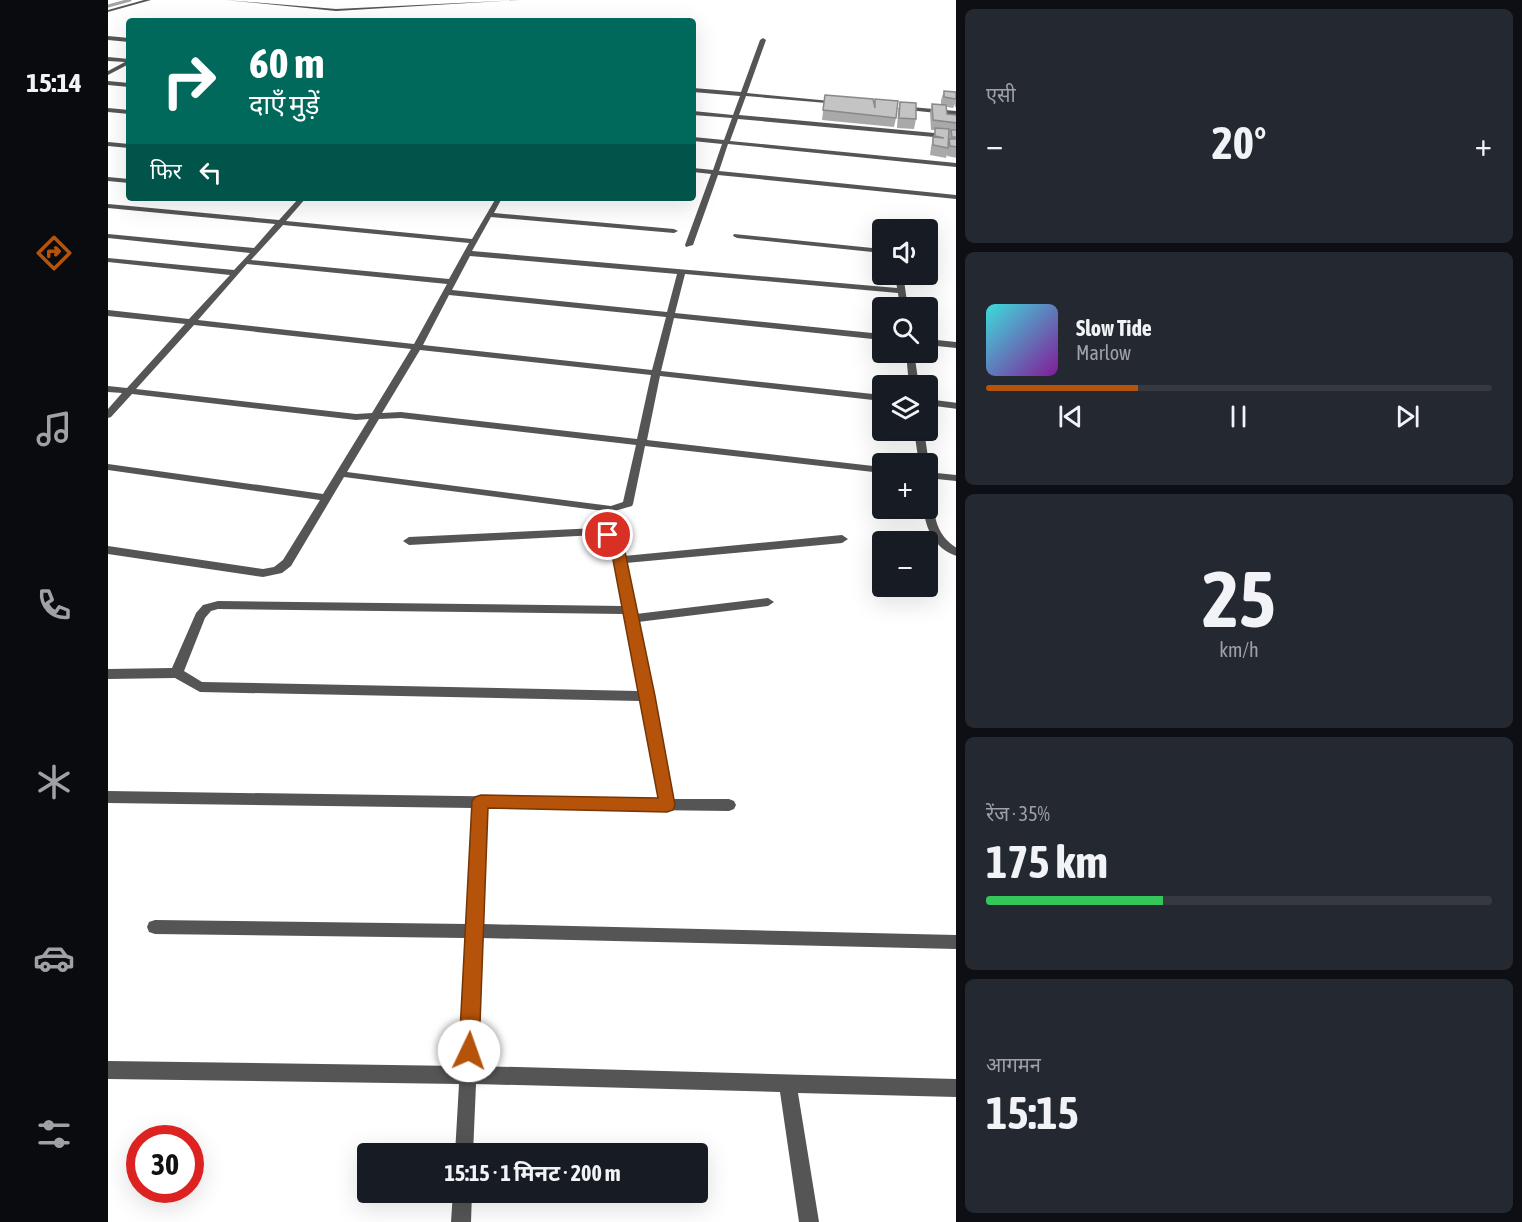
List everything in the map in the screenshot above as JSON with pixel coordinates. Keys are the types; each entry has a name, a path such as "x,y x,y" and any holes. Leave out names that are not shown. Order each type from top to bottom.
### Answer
{"street":[{"path":"108,10 148,0"},
{"path":"226,0 249,4 344,10 518,0"},
{"path":"242,0 339,8 493,0"},
{"path":"108,38 126,40"},
{"path":"689,246 763,40"},
{"path":"108,59 126,61"},
{"path":"108,73 126,63"},
{"path":"108,83 126,85"},
{"path":"696,90 850,103"},
{"path":"897,108 956,113"},
{"path":"108,110 126,112"},
{"path":"696,113 956,137"},
{"path":"696,139 956,165"},
{"path":"108,144 125,145"},
{"path":"696,170 956,197"},
{"path":"108,179 126,181"},
{"path":"108,415 300,201"},
{"path":"108,550 263,573 278,570 287,563 417,347 497,201"},
{"path":"108,206 474,241"},
{"path":"489,215 674,231"},
{"path":"108,236 256,251"},
{"path":"737,236 872,250"},
{"path":"467,253 902,291"},
{"path":"108,260 236,273"},
{"path":"246,262 451,282"},
{"path":"341,474 611,509 628,504 656,373 682,271"},
{"path":"901,285 903,297"},
{"path":"447,292 872,336"},
{"path":"108,312 872,397"},
{"path":"938,343 956,345"},
{"path":"108,389 356,417 401,415 872,469"},
{"path":"938,403 956,406"},
{"path":"108,467 327,498"},
{"path":"938,476 956,478"},
{"path":"931,519 932,531 940,544 956,552"},
{"path":"409,541 597,531 608,535 616,542 648,696 667,805"},
{"path":"620,560 842,539"},
{"path":"177,673 200,616 207,608 218,605 631,614 768,602"},
{"path":"108,674 177,673 200,687 648,696"},
{"path":"108,797 729,806"},
{"path":"465,1143 481,801"},
{"path":"155,927 475,931 956,942"},
{"path":"108,1070 468,1074 956,1088"},
{"path":"788,1083 809,1222"},
{"path":"461,1222 462,1203"}],"building":[{"path":"944,91 956,92 956,99 944,97"},
{"path":"825,95 873,99 875,108 875,99 898,101 896,118 823,110"},
{"path":"900,102 916,103 916,119 899,118"},
{"path":"932,104 946,105 947,114 956,115 956,123 933,120"},
{"path":"935,128 949,129 948,148 933,145 933,137 944,138 935,136"},
{"path":"951,130 956,130 956,147 950,146 949,139 955,139 952,137"}],"waterway":[{"path":"108,6 130,0"}],"route":[{"path":"469,1051 481,801 667,805 648,696 616,542 608,535"}]}
